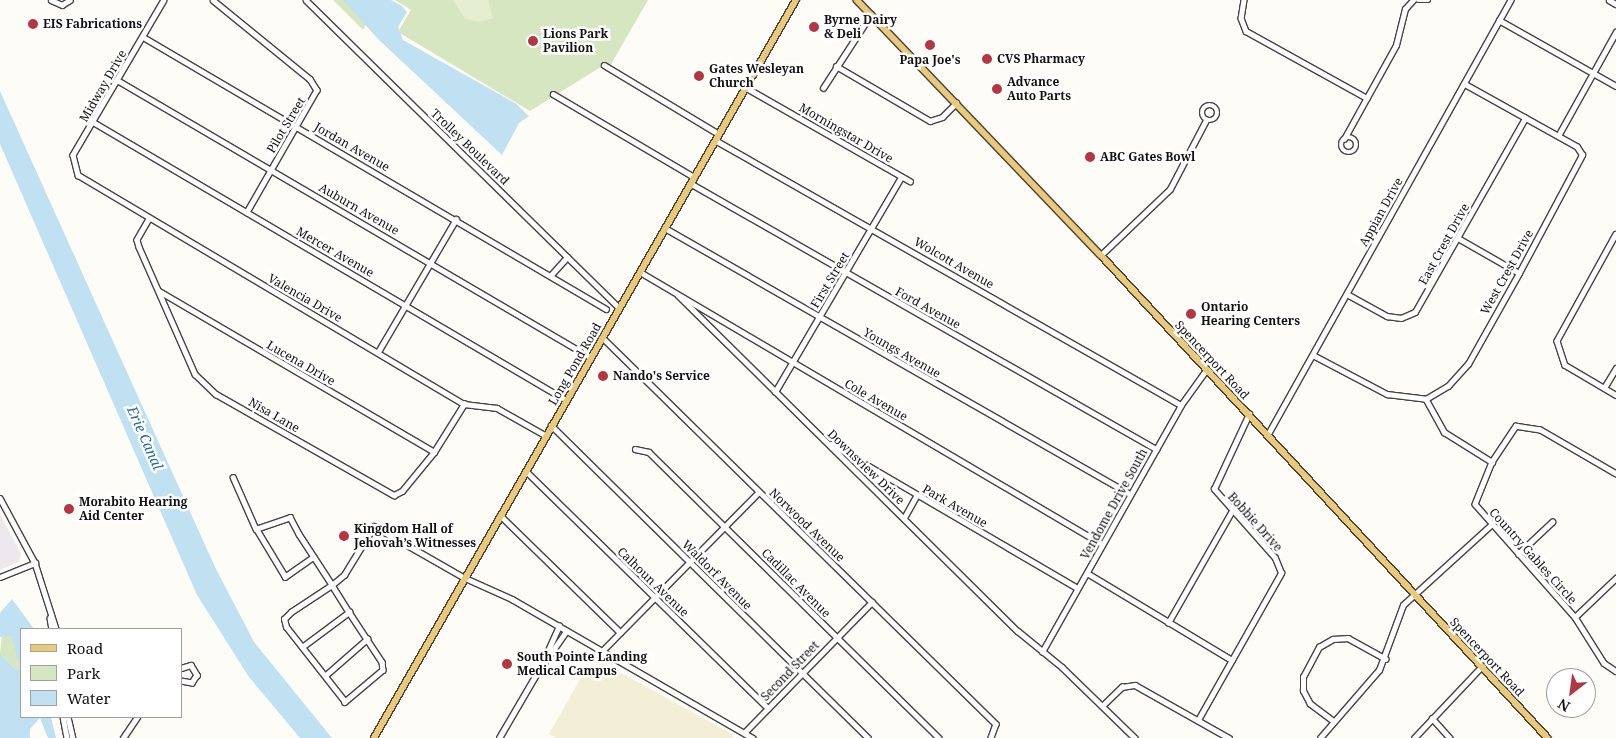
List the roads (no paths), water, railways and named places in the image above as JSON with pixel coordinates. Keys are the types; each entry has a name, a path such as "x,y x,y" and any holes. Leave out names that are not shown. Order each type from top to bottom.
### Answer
{"main road":[{"name":"Long Pond Road","path":"374,738 462,577 796,0"},
{"name":"Spencerport Road","path":"860,1 1250,414 1548,738"}],"street":[{"path":"51,0 62,5 70,0"},
{"name":"Midway Drive","path":"73,155 164,0"},
{"name":"Pilot Street","path":"213,0 316,86 316,94 247,212"},
{"name":"Trolley Boulevard","path":"306,0 619,308"},
{"path":"1244,0 1241,18 1246,31 1367,98"},
{"path":"1344,138 1396,45 1405,10 1413,0"},
{"path":"1418,0 1428,0"},
{"name":"Appian Drive","path":"1268,434 1511,0"},
{"path":"1608,0 1616,4"},
{"path":"823,88 871,14"},
{"path":"1500,20 1616,86"},
{"path":"1558,136 1616,32"},
{"name":"Jordan Avenue","path":"143,37 456,219 606,309"},
{"name":"Wolcott Avenue","path":"604,65 717,137 1181,405"},
{"path":"836,66 930,121 942,117 956,103"},
{"name":"Auburn Avenue","path":"118,80 590,357"},
{"name":"West Crest Drive","path":"1426,399 1448,386 1468,364 1582,158 1580,151 1558,136 1464,84"},
{"name":"Morningstar Drive","path":"746,87 910,182"},
{"path":"553,94 694,177"},
{"name":"East Crest Drive","path":"1346,294 1387,316 1410,316 1423,302 1525,118"},
{"path":"1101,255 1170,189 1206,120"},
{"name":"Mercer Avenue","path":"93,122 566,400"},
{"name":"Valencia Drive","path":"73,155 75,169 83,180 464,404 496,408 545,435"},
{"name":"First Street","path":"775,392 901,177"},
{"name":"Ford Avenue","path":"690,183 1156,449"},
{"name":"Nisa Lane","path":"149,219 138,240 194,374 216,394 394,494 402,491 434,452 464,404"},
{"path":"378,352 456,219"},
{"name":"Youngs Avenue","path":"665,228 1130,494"},
{"path":"1616,234 1557,341 1561,360 1573,370 1616,395"},
{"path":"1458,238 1519,273"},
{"path":"551,275 567,257"},
{"name":"Cole Avenue","path":"640,272 1102,544"},
{"name":"Lucena Drive","path":"158,291 434,452"},
{"name":"Downsview Drive","path":"678,295 823,440 1042,652 1135,738"},
{"name":"Norwood Avenue","path":"602,337 872,602 997,728 991,738"},
{"path":"1313,354 1387,394 1426,399 1431,413 1444,432 1492,462"},
{"path":"1604,388 1616,368"},
{"name":"Vendome Drive South","path":"1042,652 1181,405 1207,369"},
{"name":"Bobbie Drive","path":"1198,720 1280,573 1275,558 1216,493 1215,483 1250,414"},
{"name":"Waldorf Avenue","path":"551,425 868,738"},
{"name":"Country Gables Circle","path":"1616,474 1526,426 1516,426 1492,462 1475,497 1478,510 1575,617 1616,578"},
{"name":"Park Avenue","path":"823,440 1077,588"},
{"name":"Cadillac Avenue","path":"636,449 649,452 939,738"},
{"name":"Calhoun Avenue","path":"525,470 768,708"},
{"path":"234,476 256,529 285,577 314,557"},
{"path":"602,651 759,492"},
{"path":"904,518 917,495"},
{"path":"0,498 35,562 56,628"},
{"path":"1168,623 1232,511"},
{"path":"499,514 620,632"},
{"path":"256,529 290,517 314,557 332,585 349,612 367,639 384,667 378,676 345,702 326,675 286,627 284,619 332,585 344,575 374,526 462,577 559,626 753,738"},
{"path":"1518,554 1552,522"},
{"path":"1320,738 1386,659 1398,612 1414,594 1491,525"},
{"path":"0,577 35,562"},
{"path":"1087,573 1232,660"},
{"name":"Second Street","path":"744,733 872,602"},
{"path":"48,604 52,628"},
{"path":"302,647 349,612"},
{"path":"1575,617 1591,647 1616,671"},
{"path":"541,666 559,626"},
{"path":"499,738 541,666 566,630"},
{"path":"1334,722 1310,704 1303,691 1303,677 1319,647 1333,639 1348,638 1386,659"},
{"path":"326,675 367,639"},
{"path":"182,668 191,666 197,675 192,683 182,681"},
{"path":"1414,738 1482,666"},
{"path":"1102,706 1122,687 1135,685 1229,738"},
{"path":"63,718 67,738"},
{"path":"68,718 73,738"},
{"path":"123,738 136,718"},
{"path":"1432,718 1450,738"}],"water":[{"path":"343,0 391,0 402,6 407,12 398,27 403,40 515,103 529,116 519,123 502,155 378,39"},
{"name":"Erie Canal","path":"0,91 215,567 254,642 332,738 300,738 249,677 197,595 0,144"},
{"path":"12,599 33,628 20,628 20,666 11,636 0,637 0,613"},
{"path":"0,653 16,670 20,669 20,718 40,718 30,729 30,738 0,738"},
{"path":"40,718 51,718 56,738 48,738"}],"place":[{"name":"EIS Fabrications","path":"33,24"},
{"name":"Byrne Dairy & Deli","path":"814,27"},
{"name":"Lions Park Pavilion","path":"533,41"},
{"name":"Papa Joe's","path":"930,45"},
{"name":"CVS Pharmacy","path":"987,59"},
{"name":"Gates Wesleyan Church","path":"699,76"},
{"name":"Advance Auto Parts","path":"997,89"},
{"name":"ABC Gates Bowl","path":"1090,157"},
{"name":"Ontario Hearing Centers","path":"1191,314"},
{"name":"Nando's Service","path":"603,376"},
{"name":"Morabito Hearing Aid Center","path":"69,509"},
{"name":"Kingdom Hall of Jehovah’s Witnesses","path":"344,536"},
{"name":"South Pointe Landing Medical Campus","path":"507,664"}]}
